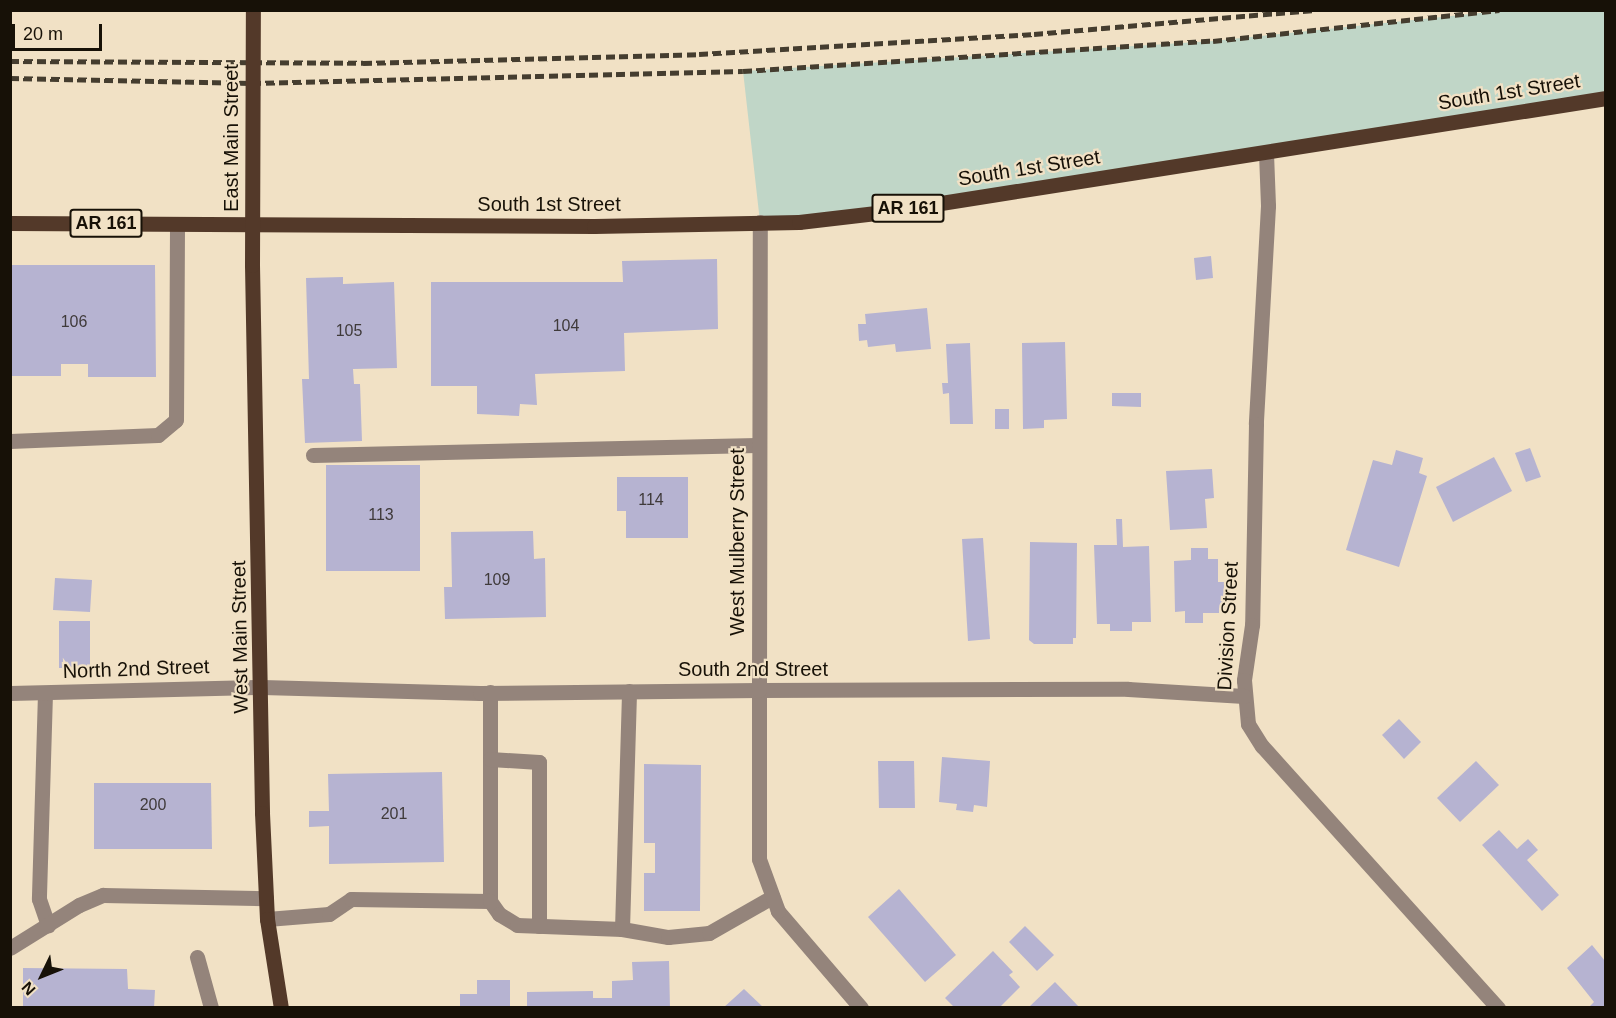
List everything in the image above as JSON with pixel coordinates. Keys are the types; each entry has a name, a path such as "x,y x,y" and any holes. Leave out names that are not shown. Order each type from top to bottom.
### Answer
{"main road":[{"name":"East Main Street","path":"252,265 253,10"},
{"name":"South 1st Street","path":"177,224 594,226 799,222 884,212 1605,98"},
{"name":"AR 161","path":"10,222 177,224"},
{"name":"West Main Street","path":"252,265 266,898 267,919 281,1008"}],"street":[{"name":"Division Street","path":"1266,153 1268,206 1256,424 1252,625 1244,696 1248,724 1262,746 1498,1008"},
{"name":"West Mulberry Street","path":"760,222 757,445 759,859 772,897 791,929 861,1008"},
{"path":"10,441 158,435 176,420 177,224"},
{"path":"313,455 438,455 757,445"},
{"name":"South 2nd Street","path":"262,687 490,692 1128,689 1244,696"},
{"name":"North 2nd Street","path":"10,693 262,687"},
{"path":"622,929 629,691"},
{"path":"490,692 490,901 499,914 517,925 622,929 668,937 709,933 772,897"},
{"path":"45,693 39,899 48,925"},
{"path":"490,759 539,762 539,926"},
{"path":"10,948 103,895 266,898"},
{"path":"267,919 330,914 351,899 490,901"},
{"path":"197,957 211,1008"}],"green space":[{"path":"1499,11 1605,11 1605,98 1266,153 760,222 743,71 1213,41"}],"building":[{"path":"1211,256 1213,278 1196,280 1194,258"},
{"path":"717,259 718,329 624,333 625,371 535,374 537,405 520,404 519,416 477,414 477,386 431,386 431,282 623,282 622,261"},
{"path":"10,265 155,265 156,377 88,377 88,364 61,364 61,376 10,376"},
{"path":"343,277 343,284 394,282 397,368 353,369 354,384 360,384 362,441 305,443 302,379 309,379 306,278"},
{"path":"927,308 931,349 896,352 895,344 868,347 867,340 859,341 858,324 866,324 865,314"},
{"path":"1065,342 1067,419 1044,420 1044,428 1023,429 1022,343"},
{"path":"970,343 973,424 950,424 949,393 943,394 942,383 948,383 946,344"},
{"path":"1112,393 1141,393 1141,407 1112,406"},
{"path":"995,409 1009,409 1009,429 995,429"},
{"path":"1530,448 1541,477 1526,482 1515,453"},
{"path":"1396,450 1423,458 1419,473 1427,476 1399,567 1346,550 1373,460 1392,465"},
{"path":"1494,457 1512,491 1453,522 1436,487"},
{"path":"326,465 420,465 420,571 326,571"},
{"path":"1212,469 1214,498 1205,499 1207,528 1170,530 1166,471"},
{"path":"617,477 688,477 688,538 626,538 626,511 617,511"},
{"path":"1116,519 1122,519 1123,547 1149,546 1151,622 1132,622 1132,631 1110,631 1110,624 1097,624 1094,545 1117,545"},
{"path":"533,531 534,559 545,558 546,617 445,619 444,587 452,587 451,532"},
{"path":"983,538 990,639 968,641 962,539"},
{"path":"1030,542 1077,543 1076,638 1073,638 1073,644 1034,644 1029,640"},
{"path":"1191,548 1208,548 1208,559 1218,559 1218,582 1224,582 1224,608 1219,608 1219,613 1203,613 1203,623 1185,623 1185,611 1175,612 1174,561 1191,560"},
{"path":"55,578 92,580 90,612 53,610"},
{"path":"59,621 90,621 90,668 59,668"},
{"path":"1399,719 1421,742 1404,759 1382,735"},
{"path":"942,757 990,761 987,807 974,805 973,812 956,810 957,804 939,802"},
{"path":"878,761 914,761 915,808 879,808"},
{"path":"1476,761 1499,785 1460,822 1437,798"},
{"path":"644,764 701,765 700,911 644,911 644,873 655,873 655,843 644,843"},
{"path":"442,772 444,862 329,864 329,826 309,827 309,811 329,811 328,774"},
{"path":"94,783 211,783 212,849 94,849"},
{"path":"1499,830 1517,849 1528,839 1538,850 1527,860 1559,895 1542,911 1482,845"},
{"path":"899,889 956,955 925,982 868,917"},
{"path":"1025,926 1054,955 1037,971 1009,942"},
{"path":"1592,945 1605,961 1605,1008 1588,1008 1594,1002 1567,968"},
{"path":"993,951 1013,972 1009,975 1020,987 999,1008 955,1008 945,998"},
{"path":"669,961 670,1008 527,1008 527,992 593,991 593,998 612,998 612,981 633,980 632,962"},
{"path":"23,968 127,969 128,989 155,990 154,1008 23,1008"},
{"path":"477,980 510,980 510,1008 460,1008 460,994 477,994"},
{"path":"1055,982 1080,1008 1028,1008"},
{"path":"744,989 764,1008 723,1008"}],"railway":[{"path":"10,61 363,63 699,54 1034,34 1315,10"},
{"path":"10,78 252,83 743,71 1213,41 1499,10"}]}
